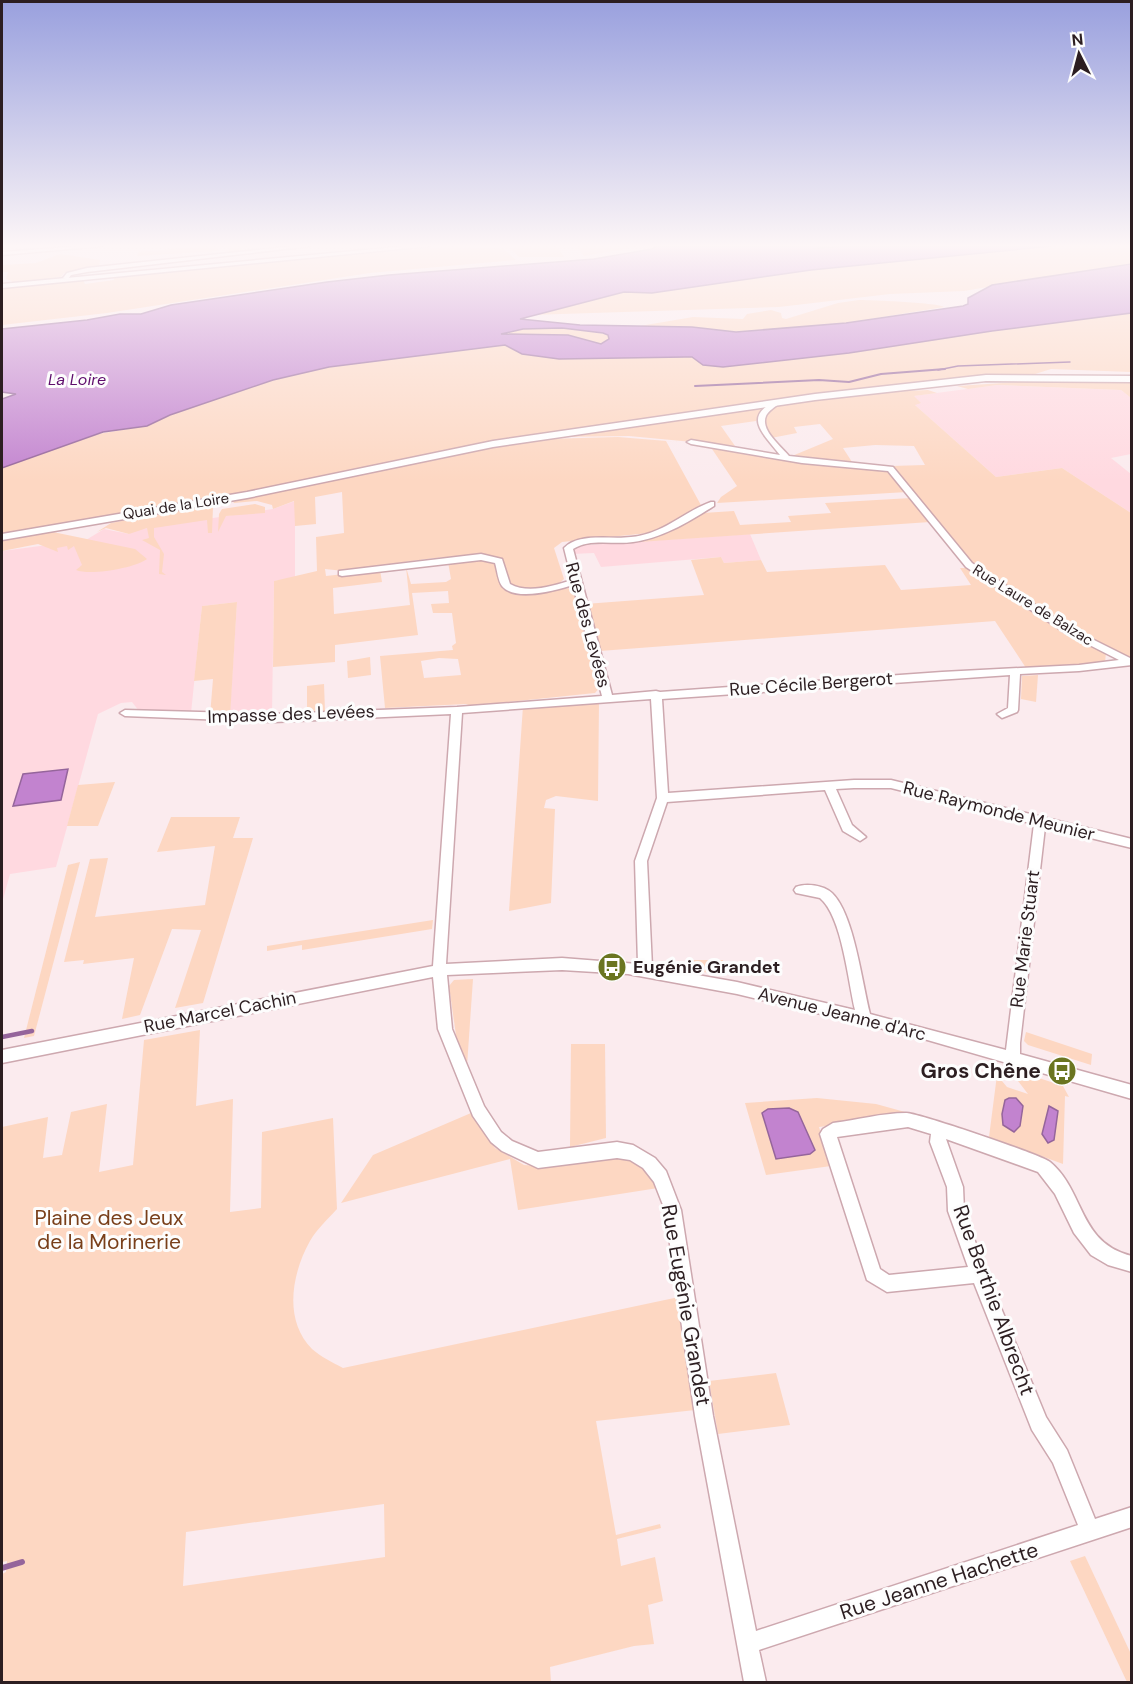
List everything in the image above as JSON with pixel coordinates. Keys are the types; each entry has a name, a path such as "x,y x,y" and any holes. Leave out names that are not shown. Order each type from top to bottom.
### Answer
{"main road":[{"name":"Quai de la Loire","path":"2,538 157,514 493,444 776,403 880,390 1020,380 1131,380"}],"street":[{"path":"776,403 761,418 760,424 765,434 786,458"},
{"name":"Rue Laure de Balzac","path":"691,442 786,458 890,469 969,565 1067,630 1131,663"},
{"name":"Rue des Levées","path":"457,710 607,697 598,656 575,582 568,550 570,545 657,534 678,526 711,504"},
{"path":"342,573 481,557 499,561 506,585 515,591 551,588 575,582"},
{"name":"Rue Cécile Bergerot","path":"607,697 1131,663"},
{"path":"1002,714 1013,710 1015,672"},
{"path":"645,971 641,861 663,798 657,694"},
{"path":"439,970 457,710"},
{"name":"Impasse des Levées","path":"125,713 274,718 457,710"},
{"name":"Rue Raymonde Meunier","path":"663,798 869,783 902,785 1131,844"},
{"path":"829,786 847,828 860,837"},
{"name":"Rue Marie Stuart","path":"1013,1058 1040,820"},
{"path":"800,890 825,894 832,901 847,944 864,1018"},
{"name":"Avenue Jeanne d'Arc","path":"439,970 546,963 645,971 737,988 864,1018 1131,1092"},
{"name":"Rue Marcel Cachin","path":"2,1056 439,970"},
{"name":"Rue Eugénie Grandet","path":"439,970 445,1029 478,1111 496,1137 515,1152 538,1160 616,1150 633,1153 649,1163 660,1177 673,1210 704,1416 755,1683"},
{"path":"979,1274 886,1284 879,1281 873,1274 828,1134 833,1130 908,1120 1043,1166 1056,1177 1084,1235 1108,1257 1131,1264"},
{"name":"Rue Berthie Albrecht","path":"939,1129 938,1142 955,1187 956,1211 979,1274 1039,1423 1060,1457 1090,1530"},
{"name":"Rue Jeanne Hachette","path":"747,1644 1131,1517"}],"shaded area":[{"path":"997,385 1121,390 1131,398 1131,454 1111,458 1131,474 1131,513 1062,468 996,477 906,397"},
{"path":"295,501 295,578 274,581 272,714 236,714 236,710 230,710 237,602 202,606 191,713 139,711 132,702 121,703 98,714 56,867 10,874 2,903 2,551 86,540 104,529 129,534 134,530 273,509"},
{"path":"750,534 761,560 724,563 721,557 601,567 594,553 572,554 571,547 574,546"}],"green space":[{"path":"827,325 736,332 692,327 640,326"},
{"path":"1041,325 1131,325 1131,372 1051,369 1032,375 984,378 526,437 288,485 2,535 2,468 92,435 128,429 296,370 523,329 578,329 609,335 609,340 967,334"},
{"path":"1035,381 1131,383 1131,398 1121,390 997,385 968,389 957,386"},
{"path":"928,390 937,393 914,396 921,403 915,405 996,477 1062,468 1131,513 1131,658 1128,659 1088,640 976,569 891,466 925,465 914,446 875,445 843,448 852,462 792,456 833,439 820,424 794,427 797,433 771,438 764,426 764,415 777,404 866,393"},
{"path":"764,406 768,408 756,421 721,426 735,446 629,436 552,437"},
{"path":"618,437 679,442 666,441 702,507 658,532 562,542 554,548 564,579 546,588 511,588 502,561 490,557 472,556 426,559 344,571 325,569 326,576 380,570 382,582 333,588 334,614 410,605 406,567 411,584 446,582 451,579 448,562 467,559 482,559 493,563 497,567 502,584 510,592 573,588 601,686 595,693 471,706 466,704 385,708 380,656 453,650 452,646 456,643 452,613 433,613 431,604 449,603 448,591 412,593 418,635 335,645 335,662 273,667 274,581 317,571 316,537 344,533 342,492 315,497 316,524 295,526 294,501 273,509 272,505 257,501 234,503 232,500 481,449 545,439","holes":["439,658 458,659 461,675 424,678 421,661"]},
{"path":"710,446 888,470 907,492 717,503 721,497 737,486"},
{"path":"911,498 930,522 639,542 662,534 703,513 734,511 740,525 791,522 788,516 831,513 825,503"},
{"path":"255,504 265,507 265,513 226,516 218,532 219,514 222,509"},
{"path":"206,505 213,507 212,533 208,533 207,520 154,528 154,537 164,554 162,572 166,575 159,574 160,550 142,540 149,538 147,528 129,534 106,528 97,532 111,523"},
{"path":"53,532 135,549 147,559 112,570 83,572 76,570 82,565 74,546 68,550 67,546 57,548 58,552 38,544 2,551 2,540"},
{"path":"721,557 724,563 761,560 767,572 885,565 901,590 971,585 960,568 969,568 1106,652 1105,663 1026,668 995,621 600,651 585,604 704,595 691,560"},
{"path":"237,602 230,717 210,716 213,679 194,681 202,606"},
{"path":"370,657 371,675 348,678 347,661"},
{"path":"1038,675 1036,702 1021,699 1022,676"},
{"path":"324,684 325,711 307,712 307,686"},
{"path":"599,701 598,801 556,796 546,800 544,808 555,809 551,903 509,911 523,706"},
{"path":"115,782 98,826 67,826 78,785"},
{"path":"171,817 240,817 233,838 253,838 203,1003 175,1008 201,930 172,929 140,1015 122,1019 134,958 83,964 84,960 64,962 90,859 108,858 95,917 205,905 215,846 157,852"},
{"path":"80,862 34,1036 24,1038 68,865"},
{"path":"433,920 432,929 302,950 302,945 267,951 267,946"},
{"path":"693,960 723,960 725,976 693,970"},
{"path":"473,979 467,1066 457,1042 449,986 454,980"},
{"name":"Plaine des Jeux de la Morinerie","path":"200,1030 196,1106 233,1099 230,1212 261,1208 262,1132 333,1118 337,1209 310,1241 299,1267 293,1296 297,1324 303,1337 312,1349 343,1368 679,1297 695,1410 596,1421 616,1535 660,1524 661,1528 617,1539 621,1566 655,1557 663,1601 648,1605 654,1644 634,1646 550,1667 551,1682 2,1682 2,1574 6,1572 7,1561 2,1562 2,1127 48,1117 43,1158 62,1155 71,1112 107,1104 99,1172 133,1165 144,1040","holes":["384,1504 385,1557 183,1586 186,1532"]},
{"path":"1026,1032 1092,1054 1091,1065 1028,1045 1024,1041"},
{"path":"571,1044 605,1044 606,1138 570,1147"},
{"path":"1024,1073 1063,1086 1069,1097 1065,1096 1063,1164 989,1137 997,1075 1007,1087 1028,1094 1018,1081"},
{"path":"817,1098 876,1104 916,1115 819,1127 831,1166 766,1175 745,1103"},
{"path":"471,1113 495,1148 524,1165 553,1167 599,1154 640,1161 658,1188 518,1210 510,1159 341,1203 373,1155"},
{"path":"776,1373 790,1425 718,1434 709,1381"},
{"path":"1085,1556 1131,1654 1131,1682 1127,1682 1070,1561"}],"water":[{"name":"La Loire","path":"44,325 576,325 692,327 736,332 827,325 1042,325 849,353 723,367 703,365 692,357 559,359 522,354 505,345 329,367 273,380 170,415 147,426 103,432 2,468 2,399 16,394 2,392 2,329","holes":["562,328 608,335 609,339 601,344 568,335 501,334 523,329"]},
{"path":"68,769 61,800 13,806 23,774"},
{"path":"1016,1098 1023,1106 1020,1126 1014,1132 1003,1125 1002,1114 1005,1100"},
{"path":"1049,1106 1058,1111 1054,1140 1048,1143 1042,1134"},
{"path":"789,1108 798,1112 815,1150 810,1154 776,1159 762,1113 768,1109"}],"waterway":[{"path":"942,369 958,366 1070,362"},
{"path":"695,386 819,380 849,382 881,374 942,369"},
{"path":"2,1037 32,1031"},
{"path":"2,1568 22,1562"}],"place":[{"name":"Eugénie Grandet","path":"612,967"},
{"name":"Gros Chêne","path":"1062,1071"}]}
